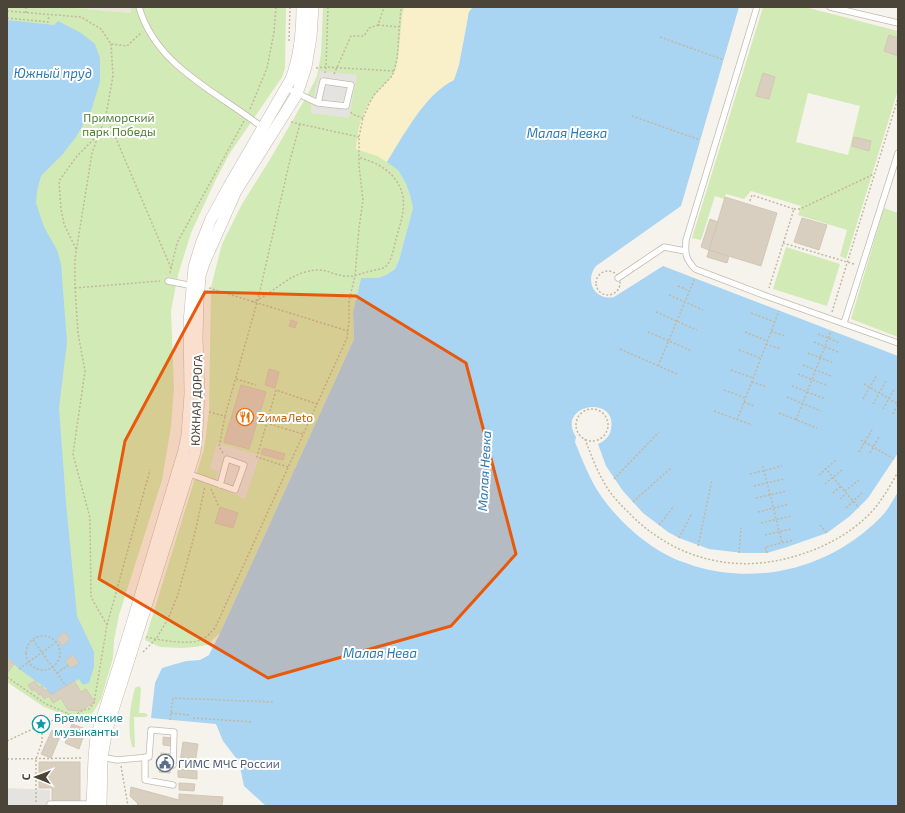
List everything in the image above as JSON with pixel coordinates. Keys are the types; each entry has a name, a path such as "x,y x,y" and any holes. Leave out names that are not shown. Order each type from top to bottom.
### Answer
{"street":[{"name":"ЮЖНАЯ ДОРОГА","path":"200,287 194,267 211,219 232,179 286,88 296,65 301,36 302,7"},
{"name":"ЮЖНАЯ ДОРОГА","path":"96,805 94,757 107,729 137,633 183,472 195,452 198,415 197,337 200,287 204,262 236,192 297,94 306,67 311,37 313,7"}],"lane":[{"path":"139,7 146,28 166,55 195,80 272,135"},
{"path":"757,7 686,240 685,252 687,260 695,268 766,296 898,343"},
{"path":"830,7 898,23"},
{"path":"286,88 318,103 346,106 350,85 323,81 318,103"},
{"path":"844,324 898,153"},
{"path":"618,278 664,247 685,252"},
{"path":"168,281 200,287"},
{"path":"183,472 207,480 220,485 235,490 244,465 228,459 220,485"},
{"path":"94,757 120,760 149,756 151,730 174,732 173,765"},
{"path":"145,757 145,780 173,785"},
{"path":"50,804 96,805"}],"path":[{"path":"26,7 26,13"},
{"path":"75,288 168,281 177,243 247,116 267,68 274,32 276,7"},
{"path":"289,44 290,7"},
{"path":"323,81 326,68 328,7"},
{"path":"378,25 383,10 382,7"},
{"path":"137,633 156,639 195,642 202,639 215,628 347,338 349,301 355,276 359,228 364,200 359,158 359,137 363,118 374,95 387,82 394,71 397,60 401,7"},
{"path":"7,11 81,17 101,29 111,44 113,76 106,115 92,153 76,250 75,288 78,333 85,371 72,454 90,518 91,597 107,625"},
{"path":"7,18 48,22 49,15"},
{"path":"332,82 351,36 364,36 369,28 378,25 399,27"},
{"path":"111,44 127,46 146,28"},
{"path":"660,37 724,60"},
{"path":"316,68 337,67 394,71"},
{"path":"830,318 898,98"},
{"path":"346,106 352,114 363,118"},
{"path":"106,115 171,268"},
{"path":"632,116 700,140"},
{"path":"290,122 359,137"},
{"path":"228,459 219,447 225,416 257,303 288,164 300,124"},
{"path":"76,250 64,224 61,209 59,181 77,156 99,135"},
{"path":"252,302 303,272 324,270 346,276 355,276 385,266 390,260 403,214 404,205 402,195 399,186 383,167 371,161 359,158"},
{"path":"750,202 752,194 794,209 800,209 874,174"},
{"path":"766,296 794,209"},
{"path":"783,243 847,262"},
{"path":"610,272 615,274 618,278 620,286 613,294 605,294 600,292 597,288 597,280 602,273 610,272"},
{"path":"658,366 695,278"},
{"path":"678,286 690,291"},
{"path":"200,287 348,331"},
{"path":"669,295 703,310"},
{"path":"737,420 779,311"},
{"path":"656,312 697,330"},
{"path":"751,313 774,322"},
{"path":"796,420 832,331"},
{"path":"648,332 692,351"},
{"path":"744,332 767,341"},
{"path":"771,332 785,336"},
{"path":"818,334 840,343"},
{"path":"814,342 838,352"},
{"path":"766,344 781,349"},
{"path":"620,349 677,374"},
{"path":"739,350 761,358"},
{"path":"808,353 834,363"},
{"path":"803,365 831,376"},
{"path":"731,370 753,378"},
{"path":"798,374 828,386"},
{"path":"863,399 877,375"},
{"path":"236,379 256,385"},
{"path":"873,404 886,381"},
{"path":"752,382 765,386"},
{"path":"864,384 898,404 893,414"},
{"path":"792,386 825,399"},
{"path":"883,408 895,388"},
{"path":"288,467 257,457 276,390 317,404"},
{"path":"724,390 746,398"},
{"path":"787,397 821,411"},
{"path":"744,402 754,406"},
{"path":"585,439 595,440 606,432 606,419 603,414 598,411 589,409 583,412 576,422 577,429 580,435 585,439 599,473 615,498 636,520 659,538 680,550 705,558 730,563 757,564 771,562 808,552 828,544 858,524 875,507 898,472"},
{"path":"714,411 752,425"},
{"path":"779,413 817,428"},
{"path":"198,415 225,416"},
{"path":"266,423 303,434"},
{"path":"859,452 873,428"},
{"path":"614,479 659,432"},
{"path":"870,453 879,437"},
{"path":"861,440 894,459"},
{"path":"819,475 836,460"},
{"path":"763,466 782,543"},
{"path":"750,474 782,466"},
{"path":"633,502 672,467"},
{"path":"826,468 859,508"},
{"path":"825,484 843,469"},
{"path":"74,716 83,710 89,709 94,703 107,625 150,470"},
{"path":"754,486 784,479"},
{"path":"143,652 156,639 168,619 178,594 207,480"},
{"path":"207,480 219,507"},
{"path":"698,546 712,480"},
{"path":"840,500 859,480"},
{"path":"833,493 841,486"},
{"path":"756,498 786,491"},
{"path":"846,508 864,492"},
{"path":"758,512 789,504"},
{"path":"660,525 674,506"},
{"path":"679,538 691,515"},
{"path":"761,523 791,516"},
{"path":"820,525 827,533"},
{"path":"740,553 741,528"},
{"path":"765,535 791,529"},
{"path":"767,552 765,547 794,540"},
{"path":"39,636 51,637 60,648 58,661 48,670 34,668 26,657 28,644 33,640 39,636"},
{"path":"33,640 66,686"},
{"path":"19,669 56,643"},
{"path":"57,672 68,665"},
{"path":"7,677 46,704 94,725"},
{"path":"170,720 173,698 274,702"},
{"path":"171,713 190,714"},
{"path":"7,741 39,726 40,722 44,724 68,714"},
{"path":"193,718 253,722"},
{"path":"36,802 36,759 42,742 42,727 44,724"},
{"path":"7,759 94,757"},
{"path":"120,760 128,806"}],"highlighted area":[{"path":"205,292 356,296 466,363 516,554 451,626 268,678 99,579 125,441"}],"shaded area":[{"path":"64,7 130,7 131,13"},
{"path":"320,71 357,75 349,118 311,113 311,106"},
{"path":"217,443 260,455 245,499 213,486 218,471 210,469"},
{"path":"7,788 50,790 50,806 7,806"}],"green space":[{"name":"Приморский парк Победы","path":"7,7 64,7 131,13 130,7 286,7 285,68 282,77 230,153 215,181 191,233 178,275 171,311 174,387 171,427 162,480 119,615 114,640 113,658 101,699 94,711 84,722 44,707 7,682"},
{"path":"323,7 473,7 420,111 404,133 398,170 406,184 413,208 399,260 395,269 386,275 378,278 361,278 353,312 354,339 220,633 207,645 181,648 160,647 145,640 204,449 209,411 211,287 222,244 242,204 269,161 317,76 321,54"},
{"path":"763,7 805,7 898,31 898,90 846,259 840,256 847,230 798,215 801,206 751,191 744,199 726,194 724,199 715,196 701,240 692,238","holes":["808,93 860,106 848,155 796,142"]},
{"path":"884,208 898,213 898,337 851,319"},
{"path":"786,247 840,264 827,306 773,289"},
{"path":"139,686 141,689 139,713 145,713 148,715 146,717 134,717 135,747 132,747 129,725 135,688"}],"sand":[{"path":"404,7 473,7 469,12 459,65 454,80 434,95 416,116 387,162 377,156 356,149 359,127 363,114 370,101 392,76 396,68"}],"water":[{"path":"473,7 739,7 681,206 596,266 591,278 593,289 601,296 614,297 663,266 898,356 898,453 868,498 850,516 827,533 767,553 743,553 709,549 679,538 668,532 643,513 623,491 606,466 598,444 610,434 611,418 606,411 597,407 588,408 580,411 574,417 572,426 576,437 575,442 593,482 602,497 622,521 659,551 694,566 719,572 745,574 770,572 794,568 818,560 841,549 862,534 884,514 898,492 898,806 266,806 244,786 239,762 223,741 216,724 151,718 155,683 162,668 186,661 200,660 209,655 220,633 354,339 353,312 361,278 378,278 395,269 399,260 413,208 406,184 398,170 387,162 416,116 443,86 454,80 459,65 469,12"},
{"name":"Южный пруд","path":"7,20 54,25 58,21 81,33 95,44 100,58 100,82 91,111 76,137 62,155 41,176 37,191 36,203 44,227 57,250 61,264 67,342 59,408 66,503 77,616 94,652 94,667 89,683 83,685 79,679 51,695 47,689 19,669 7,657"}],"building":[{"path":"889,35 898,38 898,56 884,51"},
{"path":"763,73 775,77 769,99 756,96"},
{"path":"854,137 871,141 869,151 852,146"},
{"path":"725,197 777,213 761,266 709,250"},
{"path":"802,218 827,225 819,250 794,242"},
{"path":"710,219 718,222 709,250 701,247"},
{"path":"709,250 729,256 727,263 707,257"},
{"path":"291,320 297,322 295,328 289,326"},
{"path":"269,369 279,372 275,388 265,385"},
{"name":"ZимаЛеtо","path":"241,385 266,392 249,449 224,442"},
{"path":"263,448 285,454 283,460 261,454"},
{"path":"220,507 238,513 233,528 215,523"},
{"path":"64,632 70,639 62,646 57,639"},
{"path":"73,655 79,663 71,668 65,661"},
{"path":"7,658 14,664 7,673"},
{"path":"35,681 39,687 42,686 45,691 47,689 51,695 74,681 81,692 86,689 95,702 80,711 68,710 61,698 53,703 49,696 44,699 41,694 39,695 35,690 32,691 28,685"},
{"path":"72,724 86,729 79,749 65,743"},
{"path":"52,730 61,734 51,758 41,754"},
{"path":"163,737 171,738 171,746 163,745"},
{"path":"183,742 198,744 195,764 180,762"},
{"name":"ГИМС МЧС России","path":"161,753 171,754 170,773 159,772"},
{"path":"39,762 80,762 80,801 52,801 52,788 39,788"},
{"path":"178,769 197,771 197,779 178,777"},
{"path":"179,783 195,784 194,791 179,790"},
{"path":"131,787 179,800 179,794 223,797 222,806 136,806 138,804 130,796"}],"place":[{"name":"ZимаЛеtо","path":"245,417"},
{"name":"Бременские музыканты","path":"41,724"},
{"name":"ГИМС МЧС России","path":"165,763"}],"water label":[{"name":"Малая Невка","path":"567,133"},
{"name":"Малая Невка","path":"484,471"},
{"name":"Малая Нева","path":"380,653"}]}
